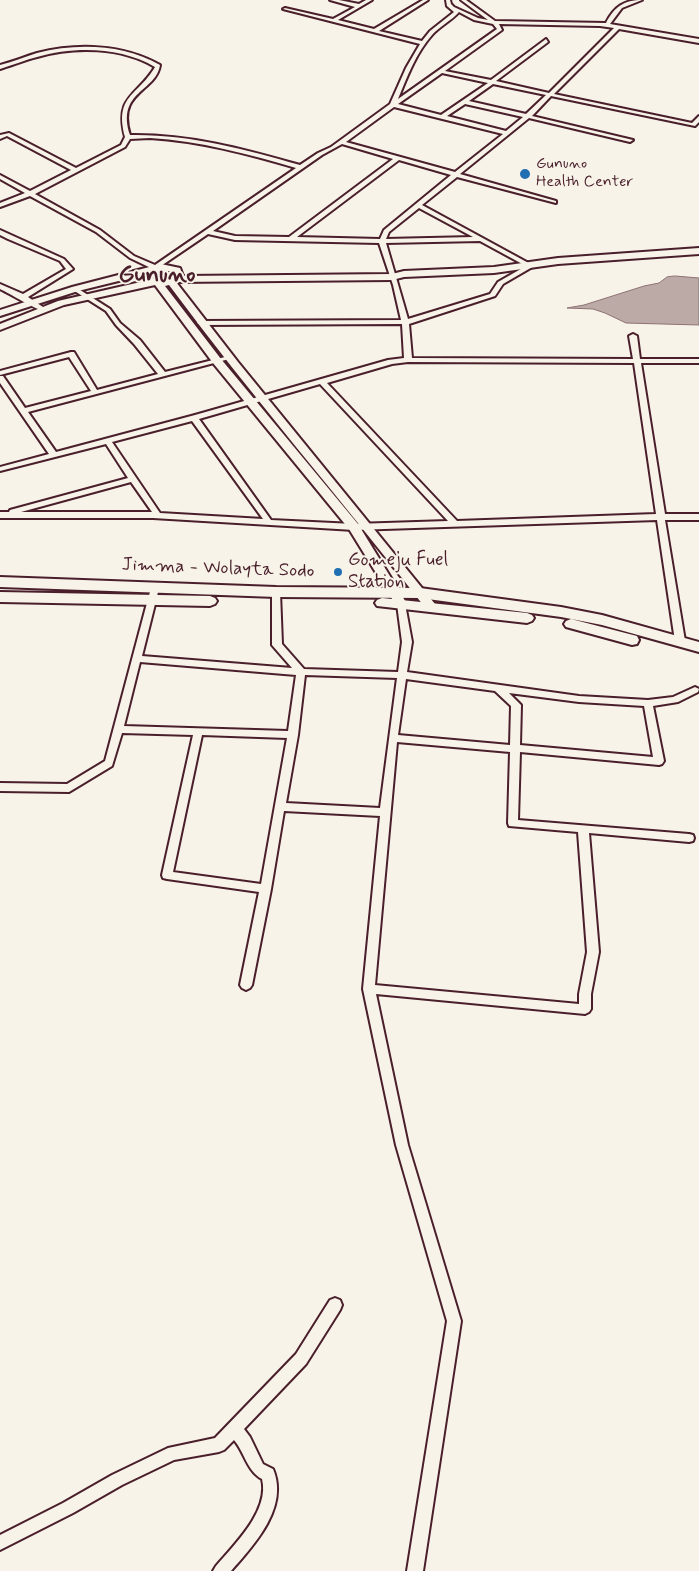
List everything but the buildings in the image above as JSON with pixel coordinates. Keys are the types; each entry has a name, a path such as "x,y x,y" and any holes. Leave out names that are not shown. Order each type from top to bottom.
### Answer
{"highway":[{"name":"Jimma - Wolayta Sodo","path":"0,582 153,594"},
{"name":"Jimma - Wolayta Sodo","path":"398,599 420,593 561,612 602,620 699,647"},
{"name":"Jimma - Wolayta Sodo","path":"0,598 153,594 398,599 431,608 560,621 699,658"}],"main road":[{"path":"0,327 61,303 175,276 355,275 494,270 558,261 699,252"},
{"path":"153,269 146,276 155,282 218,362 257,400 368,526 431,608"},
{"path":"0,313 26,299 153,269 175,276 201,323 230,358 257,400 354,527 398,599"}],"street":[{"path":"332,0 360,6"},
{"path":"333,21 370,0"},
{"path":"375,31 422,0"},
{"path":"448,0 449,5 476,19 493,22 608,24 699,41"},
{"path":"175,276 178,261 212,233 301,167 333,148 497,32 500,27 462,0"},
{"path":"608,24 615,10 621,5 640,0"},
{"path":"392,105 407,70 423,42 430,33 458,12 454,8"},
{"path":"285,9 423,42"},
{"path":"408,360 409,340 407,322 382,241 386,231 528,116 620,26"},
{"path":"442,117 492,83 546,41"},
{"path":"0,67 40,54 110,50 150,60 158,66 129,99 124,125 128,137 123,146 30,194 0,205"},
{"path":"440,71 693,125 699,118"},
{"path":"465,102 630,140"},
{"path":"392,105 507,133"},
{"path":"0,136 7,134 76,170"},
{"path":"128,137 165,138 246,152 301,167"},
{"path":"341,142 554,202"},
{"path":"0,177 98,231 132,257 153,269 212,233 326,156 333,148"},
{"path":"291,240 398,158"},
{"path":"418,205 531,266"},
{"path":"0,232 62,260 70,270 26,299"},
{"path":"212,233 235,238 291,240 482,239"},
{"path":"0,243 10,238"},
{"path":"201,323 407,322 493,295 500,283 531,266"},
{"path":"0,286 44,310"},
{"path":"75,288 108,310 163,375"},
{"path":"633,336 680,641"},
{"path":"0,373 70,354 95,392"},
{"path":"24,411 230,358"},
{"path":"0,469 53,453 194,418 391,362 408,360 699,361"},
{"path":"0,378 53,453"},
{"path":"321,381 456,524"},
{"path":"194,418 269,522"},
{"path":"107,440 158,516"},
{"path":"0,515 132,479"},
{"path":"0,515 158,516 354,527 620,517 699,517"},
{"path":"0,787 70,788 108,764 153,594"},
{"path":"246,985 266,889 293,736 301,672 277,645 276,597"},
{"path":"398,599 407,642 384,812 369,989 402,1145 454,1321 415,1571"},
{"path":"136,658 301,672 402,676 579,699 648,703 675,700 696,690"},
{"path":"496,687 516,705 513,823 689,838"},
{"path":"393,738 659,761 648,703"},
{"path":"117,729 293,736"},
{"path":"198,732 168,875 266,889"},
{"path":"280,807 384,812"},
{"path":"369,989 585,1009 585,994 593,952 583,829"},
{"path":"0,1543 117,1480 173,1453 219,1445 301,1359 335,1305"},
{"path":"225,1570 259,1523 268,1506 271,1487 268,1474 258,1469 245,1442 234,1429"}],"shaded area":[{"path":"667,277 699,278 699,325 626,323 593,309 567,308 584,305 659,283"}],"place":[{"name":"Gununo Health Center","path":"525,174"},
{"name":"Gomeju Fuel Station","path":"338,572"}],"district":[{"name":"Gununo","path":"157,276"}]}
